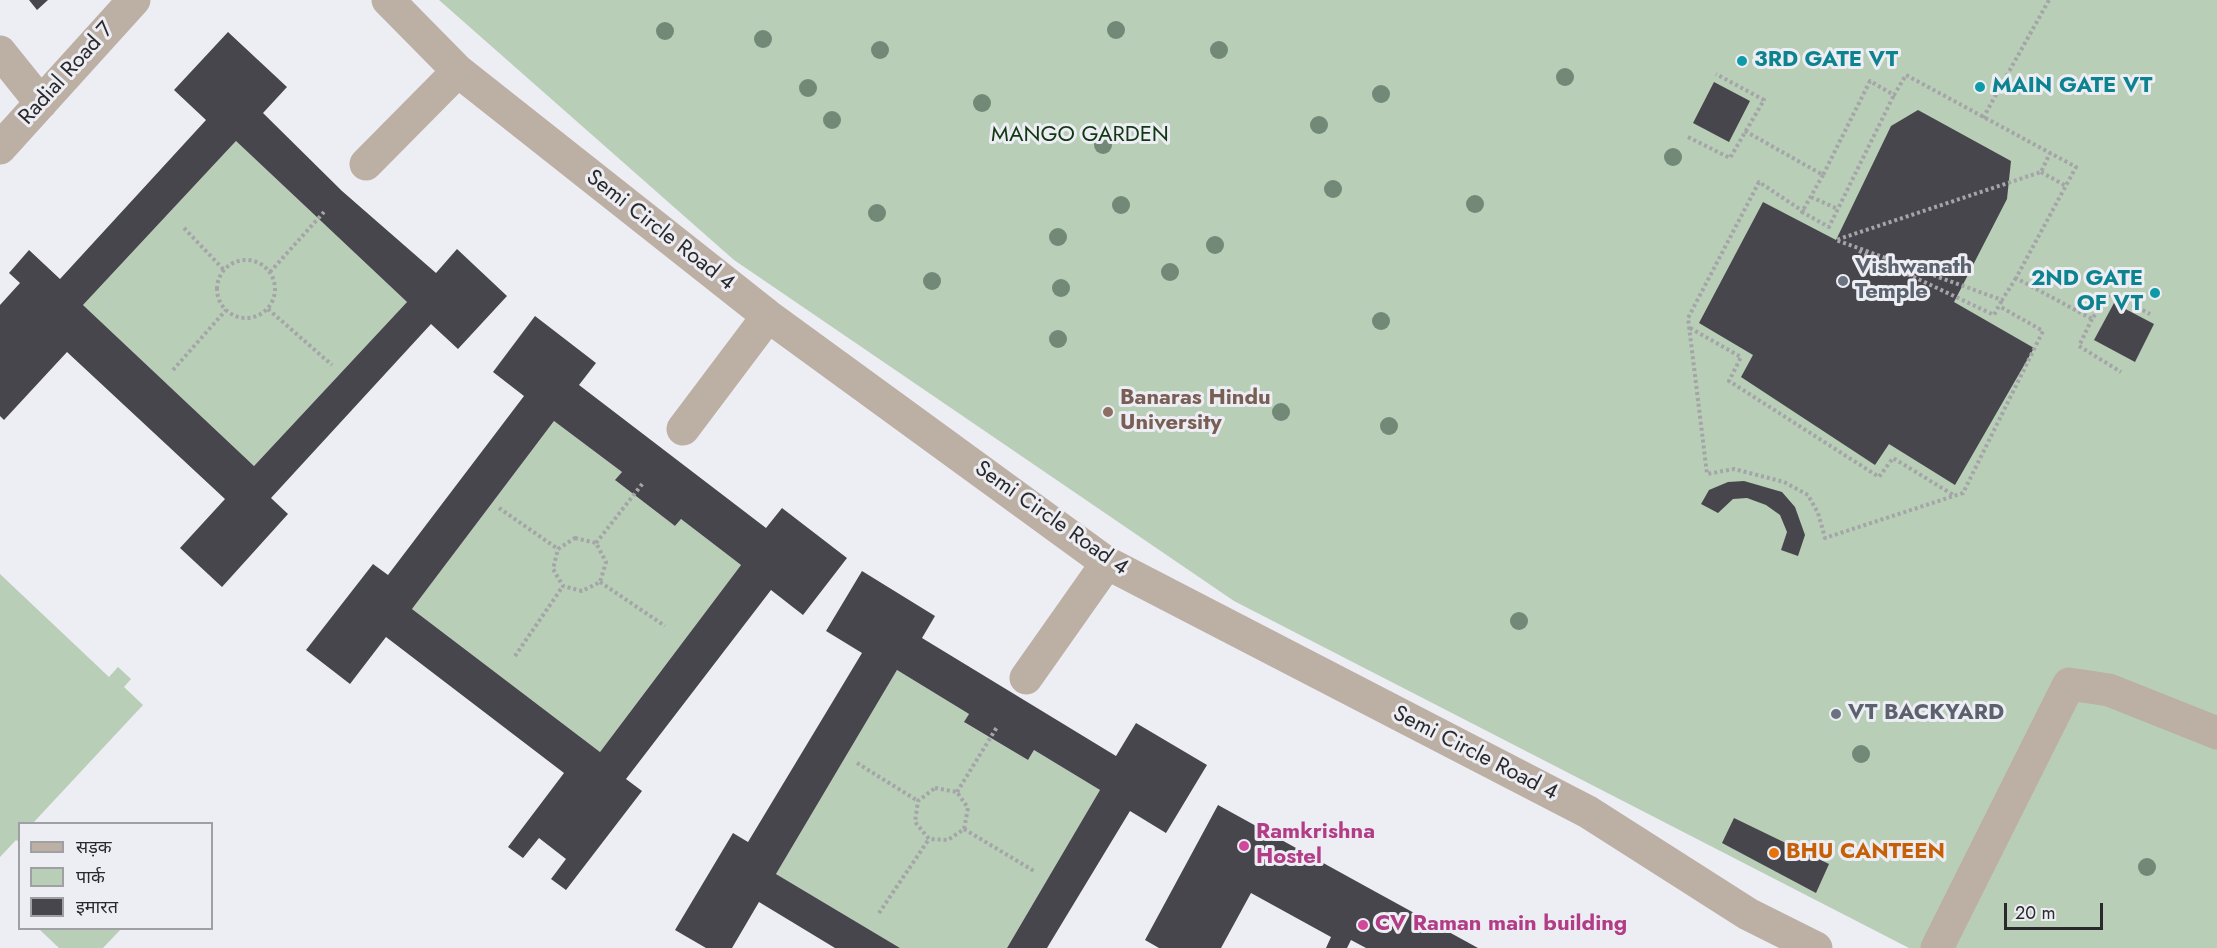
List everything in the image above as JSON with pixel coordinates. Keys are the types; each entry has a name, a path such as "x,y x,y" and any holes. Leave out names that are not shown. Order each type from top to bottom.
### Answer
{"lane":[{"name":"Radial Road 7","path":"0,148 134,0"},
{"name":"Semi Circle Road 4","path":"388,0 458,72 768,316 1107,563 1588,812 1748,914 1816,948"},
{"path":"0,52 41,103"},
{"path":"366,164 458,72"},
{"path":"683,429 768,316"},
{"path":"1026,678 1107,563"},
{"path":"1937,948 2069,684 2109,690 2217,733"}],"path":[{"path":"1983,118 2049,0"},
{"path":"1688,137 1730,158 1764,100 1716,74"},
{"path":"1836,240 1994,315 2076,167 1906,75 1829,227 1802,212 1804,212 1760,182 1688,318 1707,474 1734,469 1760,474 1792,486 1808,495 1818,513 1825,538 1963,493 2043,331 1999,306"},
{"path":"1804,212 1870,81 1894,95"},
{"path":"1745,131 1823,175"},
{"path":"1836,240 2041,172 2050,153"},
{"path":"2041,172 2066,186"},
{"path":"1811,196 1838,209"},
{"path":"270,272 324,212"},
{"path":"184,228 224,270"},
{"path":"1836,240 2002,300"},
{"path":"248,260 260,263 270,272 275,284 275,297 268,309 259,316 248,319 236,317 226,310 219,301 217,291 224,270 235,262 248,260"},
{"path":"2016,278 2092,319"},
{"path":"2121,372 2079,346 2092,319 2110,293 2150,314"},
{"path":"268,309 332,365"},
{"path":"173,370 226,310"},
{"path":"1689,327 1741,357 1729,381 1879,477 1893,458 1956,496"},
{"path":"596,543 643,483"},
{"path":"500,508 558,549"},
{"path":"575,538 596,543 606,562 600,582 582,591 563,586 553,568 558,549 575,538"},
{"path":"600,582 665,626"},
{"path":"514,656 563,586"},
{"path":"957,792 997,727"},
{"path":"857,763 918,801"},
{"path":"935,788 957,792 968,808 964,829 948,840 929,838 915,822 918,801 935,788"},
{"path":"964,829 1034,871"},
{"path":"879,913 929,838"}],"green space":[{"name":"MANGO GARDEN","path":"439,0 2217,0 2217,948 1909,948 1234,601 734,260"},
{"path":"236,141 407,302 254,466 83,305"},
{"path":"554,421 622,472 616,481 675,526 681,519 741,565 600,752 412,609"},
{"path":"0,574 109,677 118,667 131,679 124,687 143,705 34,822 18,822 18,841 16,840 0,857"},
{"path":"897,670 969,714 965,723 1028,760 1034,750 1100,790 1007,948 900,948 776,874"},
{"path":"40,930 120,930 103,948 59,948"}],"building":[{"path":"29,0 48,0 37,10"},
{"path":"228,32 287,87 263,113 342,191 436,273 457,249 507,296 458,349 431,324 271,498 288,514 222,587 180,548 225,499 67,352 4,420 0,416 0,305 20,283 9,273 29,250 60,279 206,120 174,90","holes":["236,141 407,302 254,466 83,305"]},
{"path":"1714,82 1750,101 1729,142 1693,123"},
{"name":"Vishwanath Temple","path":"1918,110 2011,161 2007,199 1954,302 2034,348 1955,485 1889,444 1875,465 1741,377 1753,355 1699,323 1763,202 1836,240 1891,126"},
{"path":"2114,303 2154,324 2135,362 2094,340"},
{"path":"535,316 596,363 579,385 766,528 782,508 847,558 803,615 771,590 626,779 642,791 566,890 551,879 566,859 539,838 523,858 508,847 564,773 386,637 350,684 306,650 373,564 388,575 524,396 493,372","holes":["554,421 622,472 615,480 675,526 681,519 741,565 600,752 412,609"]},
{"path":"1744,481 1782,492 1795,507 1805,535 1798,556 1781,550 1787,532 1780,515 1766,505 1747,498 1733,499 1718,513 1701,504 1709,490 1728,482"},
{"path":"862,571 935,616 922,638 1116,756 1136,723 1207,765 1166,833 1130,811 1047,948 1007,948 1100,790 1034,750 1028,760 964,722 969,714 897,670 776,874 900,948 835,948 759,902 732,948 706,948 675,930 733,833 748,842 862,653 826,631"},
{"name":"Ramkrishna Hostel","path":"1218,805 1478,948 1366,948 1351,940 1347,948 1326,948 1331,937 1251,893 1221,948 1159,948 1145,940"},
{"name":"BHU CANTEEN","path":"1734,818 1829,864 1816,893 1722,843"}],"place":[{"name":"3RD GATE VT","path":"1742,61"},
{"name":"MAIN GATE VT","path":"1980,87"},
{"name":"Vishwanath Temple","path":"1843,281"},
{"name":"2ND GATE OF VT","path":"2155,293"},
{"name":"Banaras Hindu University","path":"1108,412"},
{"name":"VT BACKYARD","path":"1836,714"},
{"name":"Ramkrishna Hostel","path":"1244,846"},
{"name":"BHU CANTEEN","path":"1774,853"},
{"name":"CV Raman main building","path":"1363,925"}]}
